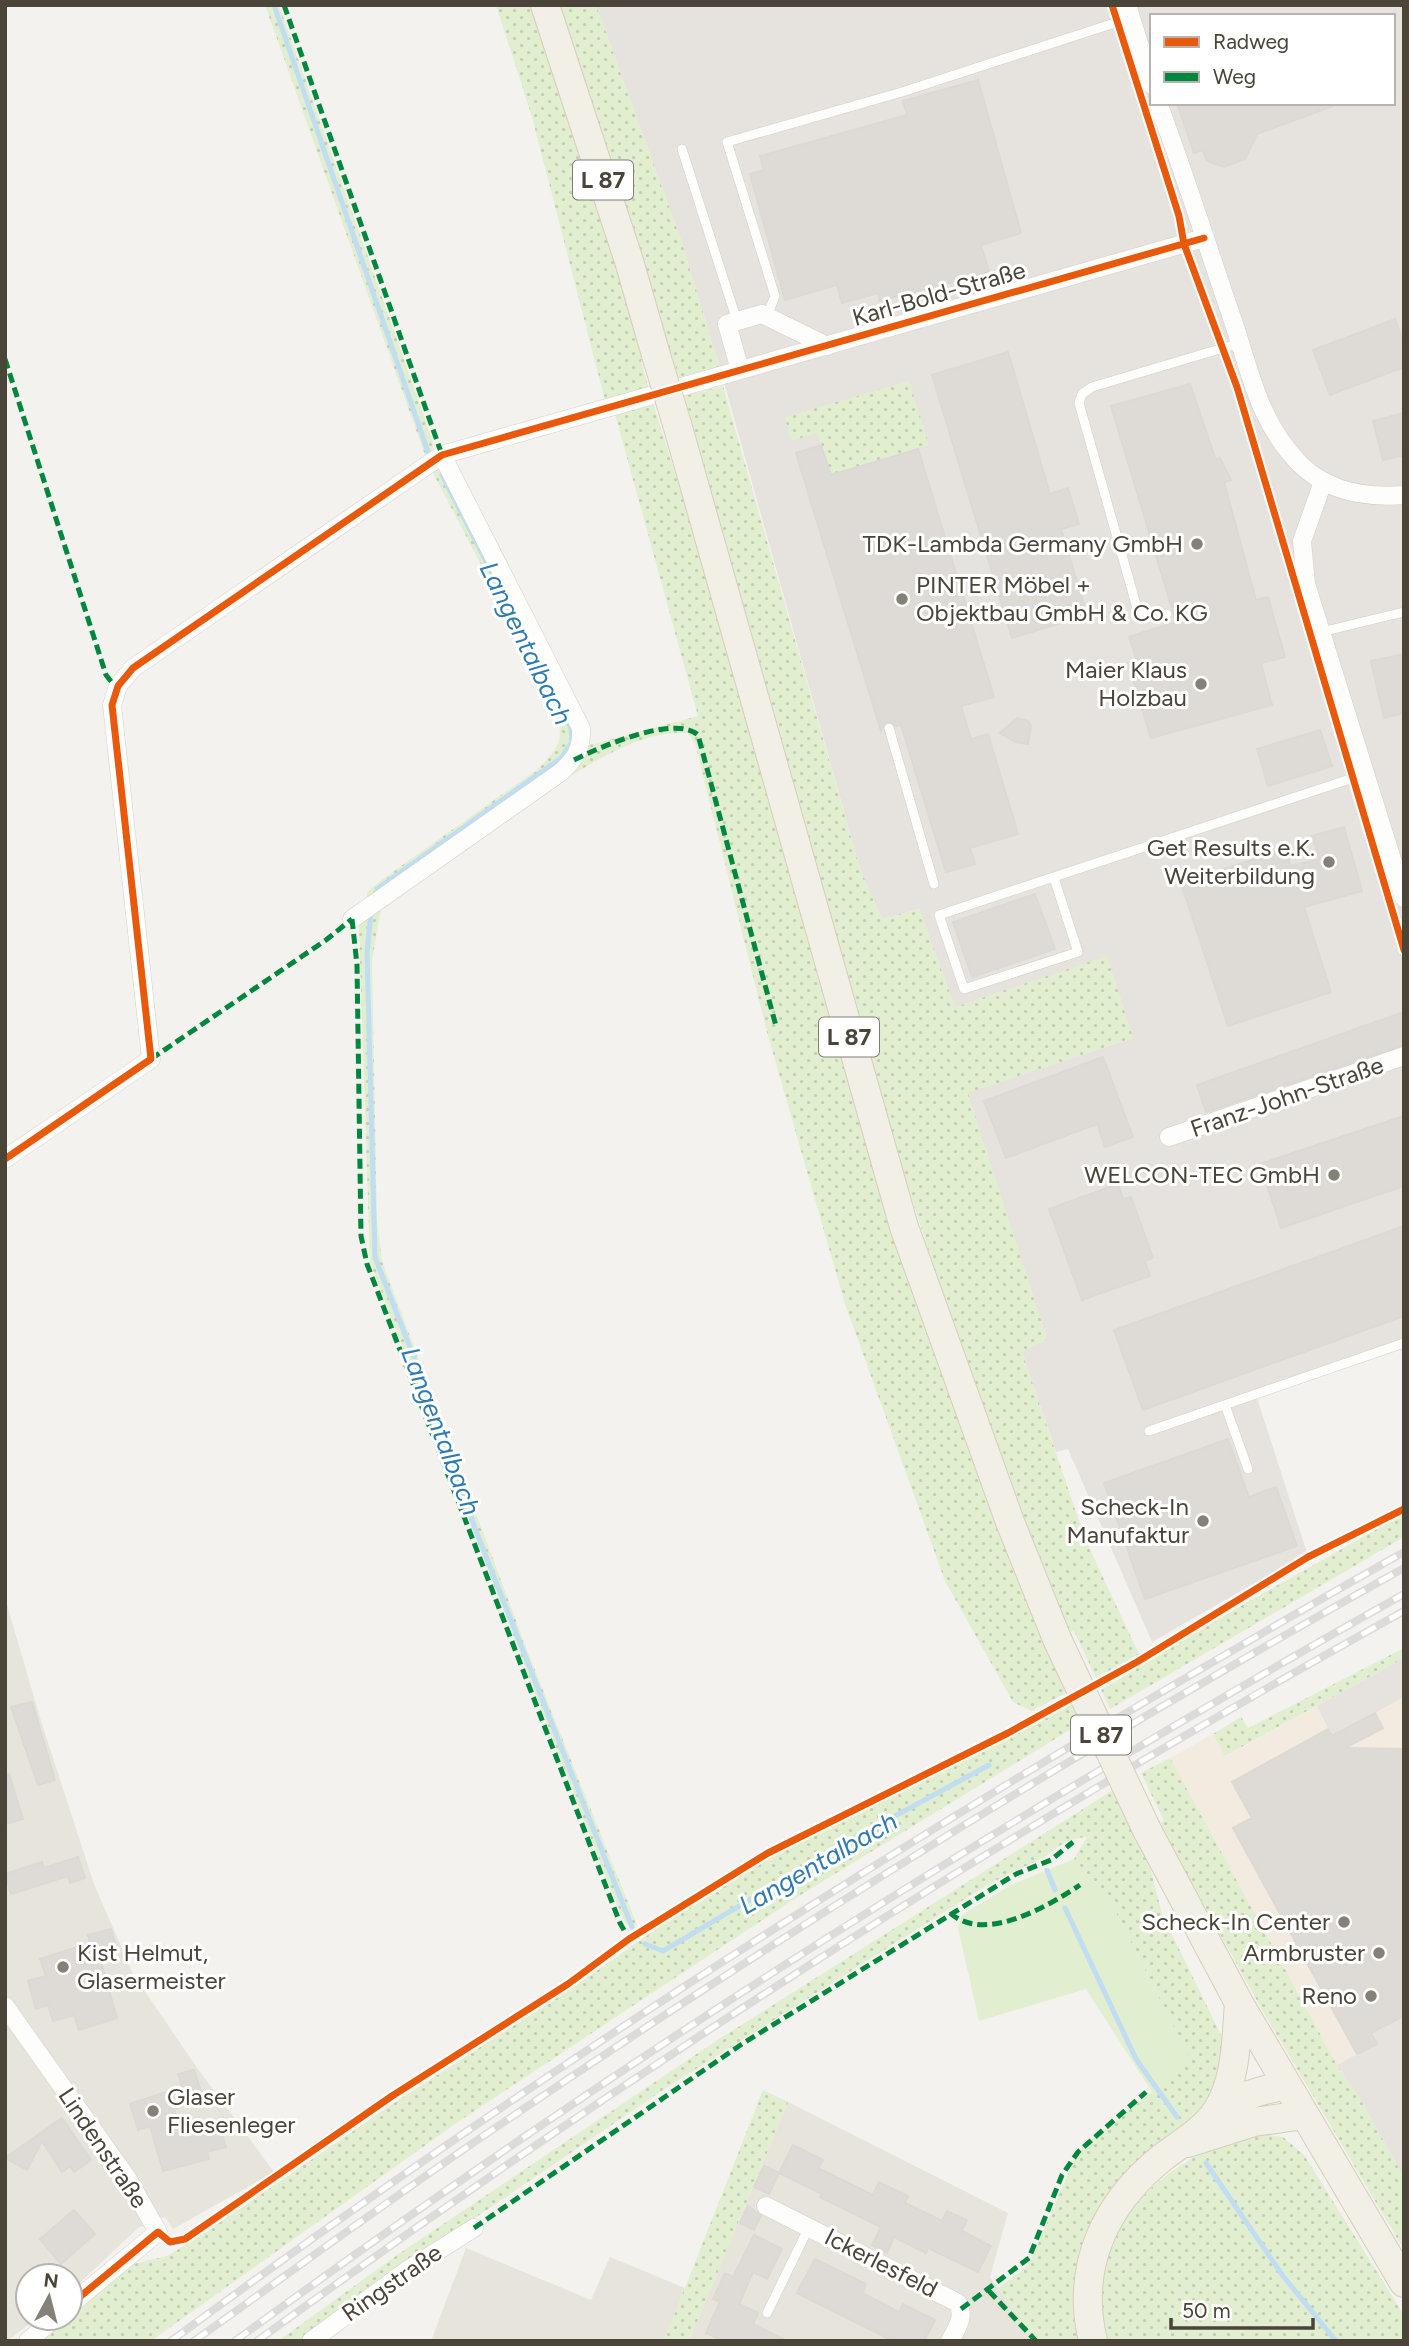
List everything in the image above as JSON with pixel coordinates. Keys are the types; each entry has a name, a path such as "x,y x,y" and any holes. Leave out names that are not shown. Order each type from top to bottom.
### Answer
{"main road":[{"name":"L 87","path":"545,5 613,211 677,424 904,1227 1010,1522 1057,1639 1147,1830 1239,2003 1404,2283"},
{"path":"1215,2113 1232,2071 1239,2003"},
{"path":"1093,2341 1088,2320 1087,2290 1091,2259 1101,2230 1118,2201 1139,2178 1215,2113 1240,2097 1286,2085"},
{"path":"1179,2145 1254,2122 1304,2115"}],"street":[{"path":"1128,12 1150,79"},
{"path":"1159,105 1189,185 1204,239 1266,422 1301,465 1323,482 1349,492 1378,497 1404,495"},
{"name":"Karl-Bold-Straße","path":"5,1159 151,1059 112,705 118,686 133,668 443,455 1204,239"},
{"path":"740,370 727,324 762,314 767,316"},
{"name":"Karl-Bold-Straße","path":"767,316 827,346"},
{"path":"352,919 561,772 574,760 582,745 581,728 443,455"},
{"path":"1323,482 1302,541 1306,584 1404,898"},
{"name":"Franz-John-Straße","path":"1169,1137 1404,1056"},
{"name":"Lindenstraße","path":"5,2006 127,2178 158,2232 84,2293"},
{"name":"Ickerlesfeld","path":"766,2206 958,2303 961,2309 960,2324 950,2341"},
{"name":"Ringstraße","path":"311,2341 409,2269 474,2228"}],"lane":[{"path":"767,316 775,296 727,142 902,92 1128,12"},
{"path":"682,149 737,321"},
{"path":"1167,614 1144,615 1137,608 1079,403 1082,394 1093,387 1240,343"},
{"path":"1321,632 1404,612"},
{"path":"889,728 934,884"},
{"path":"1054,878 1078,952 964,989 939,915 1365,774"},
{"path":"1149,1431 1404,1343"},
{"path":"1225,1405 1248,1469"},
{"path":"767,2313 809,2227"}],"shaded area":[{"path":"596,5 1404,5 1404,1347 1257,1398 1307,1553 1152,1642 1068,1449 1056,1452 1022,1352 1047,1339 967,1093 1133,1038 1107,957 955,1007 919,909 882,919 860,869 720,368 681,240"},
{"path":"627,5 1025,5 658,112"},
{"path":"1330,107 1336,118 1348,114 1389,220 1375,226 1381,238 1253,286 1249,275 1237,280 1203,189 1249,174 1245,159 1254,141 1253,136"},
{"path":"702,138 734,234 719,239 739,297 711,307 659,152"},
{"path":"1184,274 1206,342 1180,351 1192,382 1109,406 1160,579 1145,583 1103,580 1028,322"},
{"path":"883,354 887,368 802,393 798,379"},
{"path":"758,401 873,797 856,802 741,405"},
{"path":"5,1598 41,1721 94,1884 133,1974 198,2069 274,2172 173,2229 165,2217 138,2228 84,2279 84,2262 14,2262 14,2332 19,2332 7,2341"},
{"name":"Scheck-In Center","path":"1404,1658 1404,2177 1358,2095 1337,2065 1170,1758 1213,1734 1226,1756"},
{"path":"1404,1658 1404,1697 1332,1736 1317,1706"},
{"path":"1403,2017 1404,2177 1358,2095 1337,2065 1377,2044 1372,2034"},
{"path":"788,2102 1008,2213 990,2277 1036,2341 689,2341"},
{"path":"466,2248 591,2300 610,2257 685,2288 664,2341 431,2341"}],"green space":[{"path":"265,5 279,5 433,442 433,449 426,458"},
{"path":"496,5 533,5 581,151 644,359 641,360 649,390 606,404 532,117"},
{"path":"558,5 596,5 681,240 720,368 680,382 671,352 668,352"},
{"path":"909,381 929,445 831,475 817,433 791,441 785,417"},
{"path":"723,386 860,869 882,919 919,909 955,1007 1107,956 1133,1038 968,1093 1047,1339 1022,1352 1085,1539 1139,1654 1096,1678 1074,1631 1069,1632 957,1335 907,1184 816,880 688,420 691,419 684,396"},
{"path":"653,403 1045,1645 1066,1693 1031,1711 1013,1702 945,1581 845,1304 767,1032 695,743 688,733 649,738 594,762 542,793 582,760 590,745 698,716 615,414"},
{"path":"441,469 574,724 572,756 365,902 368,891 387,876 538,769 559,740 554,704 432,471"},
{"path":"382,903 372,961 377,1222 382,1261 527,1650 637,1925 632,1927 625,1923 605,1875 370,1262 359,928 362,918"},
{"path":"1404,1514 1404,1537 1110,1709 1101,1690 1244,1604"},
{"path":"1404,1648 1404,1658 1225,1756 1213,1734 1241,1717 1248,1728"},
{"path":"1071,1703 1081,1723 799,1896 637,2003 455,2124 151,2341 39,2341 51,2332 84,2332 84,2303 129,2265 167,2256 197,2238 659,1927 771,1857"},
{"path":"1170,1758 1337,2065 1358,2095 1404,2177 1404,2250 1260,2006 1159,1824 1164,1821 1141,1773"},
{"path":"1113,1790 1144,1843 1162,1914 1223,2039 1217,2090 1085,2245 1075,2279 1074,2322 1080,2341 1036,2341 998,2288 1029,2265 1078,2151 1152,2092 1188,2055 1108,1897 1074,1859 1087,1837 1070,1840 1037,1861 976,1892 663,2090 425,2252 304,2341 278,2341 400,2253 713,2043"},
{"path":"1074,1859 1108,1897 1188,2055 1152,2092 1086,1989 979,2021 958,1928 962,1915 1011,1885"},
{"path":"763,2090 788,2102 689,2341 664,2341"},
{"path":"1264,2134 1283,2137 1304,2155 1404,2315 1404,2341 1105,2341 1100,2303 1104,2266 1117,2233 1137,2204 1163,2178 1193,2158 1228,2143"}],"building":[{"path":"978,80 1021,233 981,245 989,272 880,301 878,293 842,303 837,285 785,300 750,174 764,170 760,156 907,115 903,101"},
{"path":"1178,105 1336,105 1257,134 1245,159 1224,167 1207,161 1203,150 1194,153"},
{"path":"1395,319 1404,343 1404,367 1330,395 1313,350"},
{"path":"1008,352 1050,494 1068,488 1079,524 1061,529 1087,615 1012,638 932,375"},
{"path":"1190,384 1216,460 1220,458 1231,480 1224,482 1256,600 1268,597 1285,657 1261,663 1272,705 1151,738 1128,663 1137,660 1129,637 1176,622 1111,406"},
{"path":"1404,413 1404,455 1383,460 1373,421"},
{"name":"PINTER Möbel + Objektbau GmbH & Co. KG","path":"821,445 831,475 918,449 994,697 961,706 971,739 988,734 1018,834 970,848 975,864 946,872 901,725 886,722 881,731 796,453"},
{"path":"1404,654 1404,713 1384,718 1371,661"},
{"path":"1017,718 1028,721 1031,726 1028,744 1015,742 1000,733"},
{"path":"1320,730 1332,766 1268,786 1257,749"},
{"path":"1344,827 1362,891 1304,907 1331,992 1228,1026 1181,883 1285,849 1291,866 1319,859 1312,836"},
{"path":"1035,894 1055,949 972,977 953,922"},
{"path":"1404,1012 1404,1045 1206,1112 1197,1085"},
{"path":"1103,1057 1133,1137 1105,1147 1097,1124 1006,1158 984,1101"},
{"name":"WELCON-TEC GmbH","path":"1404,1116 1404,1186 1281,1228 1260,1164"},
{"path":"1118,1184 1123,1199 1131,1197 1153,1258 1145,1261 1150,1276 1082,1300 1049,1209"},
{"path":"1404,1226 1404,1316 1143,1410 1114,1330"},
{"name":"Scheck-In Manufaktur","path":"1228,1439 1249,1497 1276,1487 1297,1546 1145,1599 1104,1483"},
{"path":"32,1702 55,1780 38,1785 11,1707"},
{"name":"Scheck-In Center","path":"1375,1713 1383,1728 1345,1748 1404,1749 1404,2016 1371,2033 1377,2044 1357,2054 1233,1828 1252,1818 1232,1782 1328,1729 1332,1736"},
{"path":"5,1774 9,1774 23,1819 5,1824"},
{"path":"78,1857 85,1878 70,1883 68,1876 11,1894 5,1874 42,1862 44,1868"},
{"path":"111,1929 117,1950 99,1955 117,2018 79,2030 74,2015 53,2021 48,2005 36,2009 28,1981 46,1976 40,1959 90,1943 88,1935"},
{"path":"194,2070 204,2100 174,2109 184,2139 220,2128 226,2147 207,2152 209,2159 163,2171 150,2126 138,2130 130,2104 182,2087 178,2074"},
{"path":"62,2118 91,2160 74,2172 70,2166 62,2172 42,2141 27,2170 5,2158"},
{"path":"793,2145 823,2160 818,2168 873,2195 879,2182 908,2196 905,2203 942,2221 947,2211 967,2220 962,2231 991,2246 978,2272 928,2248 926,2253 894,2237 887,2253 872,2245 881,2227 779,2173"},
{"path":"764,2166 779,2173 769,2194 754,2187"},
{"path":"748,2206 761,2216 754,2230 740,2223"},
{"path":"74,2210 95,2234 63,2262 59,2262 40,2239"},
{"path":"754,2235 782,2249 767,2279 753,2272 739,2304 758,2313 753,2324 787,2341 724,2341 706,2333 720,2302 713,2299 725,2273 733,2277"},
{"path":"815,2259 866,2284 862,2293 899,2312 903,2304 935,2320 924,2341 893,2341 797,2293"}],"waterway":[{"name":"Langentalbach","path":"274,5 428,452"},
{"name":"Langentalbach","path":"377,889 561,758 572,742 571,728 442,475"},
{"name":"Langentalbach","path":"371,913 367,953 375,1257 445,1438 476,1531 632,1927"},
{"name":"Langentalbach","path":"645,1944 663,1951 858,1836 989,1765"},
{"name":"Langentalbach","path":"1047,1870 1055,1890"},
{"name":"Langentalbach","path":"1065,1908 1136,2059 1177,2117"},
{"name":"Langentalbach","path":"1206,2163 1283,2276 1336,2341"}],"railway":[{"path":"171,2341 470,2129 776,1928 1088,1736 1404,1552"},
{"path":"194,2341 467,2147 838,1904 1062,1766 1404,1568"},
{"path":"235,2341 518,2141 808,1950 1104,1768 1404,1594"},
{"path":"257,2341 535,2146 819,1959 1109,1780 1404,1611"}],"marked path":[{"path":"284,5 442,455"},
{"path":"5,359 106,675 117,689"},
{"path":"574,760 619,741 656,730 673,728 698,735 776,1026"},
{"path":"352,919 357,965 361,1236 367,1264 620,1923 629,1939"},
{"path":"151,1059 326,940 352,919"},
{"path":"474,2228 742,2044 1016,1874 1051,1860 1073,1842"},
{"path":"950,1913 964,1922 981,1925 998,1923 1034,1911 1080,1885"},
{"path":"961,2309 1029,2258 1062,2175 1078,2152 1146,2092"},
{"path":"989,2291 1036,2341"}],"cycle path":[{"path":"1112,5 1179,216 1184,244 1237,387 1404,950"},
{"path":"5,1159 151,1059 112,705 118,686 133,668 442,455 1204,238"},
{"path":"84,2293 158,2232 170,2242 185,2239 392,2096 568,1984 629,1939 768,1853 1008,1733 1137,1662 1308,1557 1404,1509"}],"place":[{"name":"TDK-Lambda Germany GmbH","path":"1197,544"},
{"name":"PINTER Möbel + Objektbau GmbH & Co. KG","path":"902,599"},
{"name":"Maier Klaus Holzbau","path":"1201,684"},
{"name":"Get Results e.K. Weiterbildung","path":"1329,862"},
{"name":"WELCON-TEC GmbH","path":"1334,1175"},
{"name":"Scheck-In Manufaktur","path":"1203,1521"},
{"name":"Scheck-In Center","path":"1344,1922"},
{"name":"Armbruster","path":"1379,1953"},
{"name":"Kist Helmut, Glasermeister","path":"63,1967"},
{"name":"Reno","path":"1371,1996"},
{"name":"Glaser Fliesenleger","path":"153,2111"}]}
